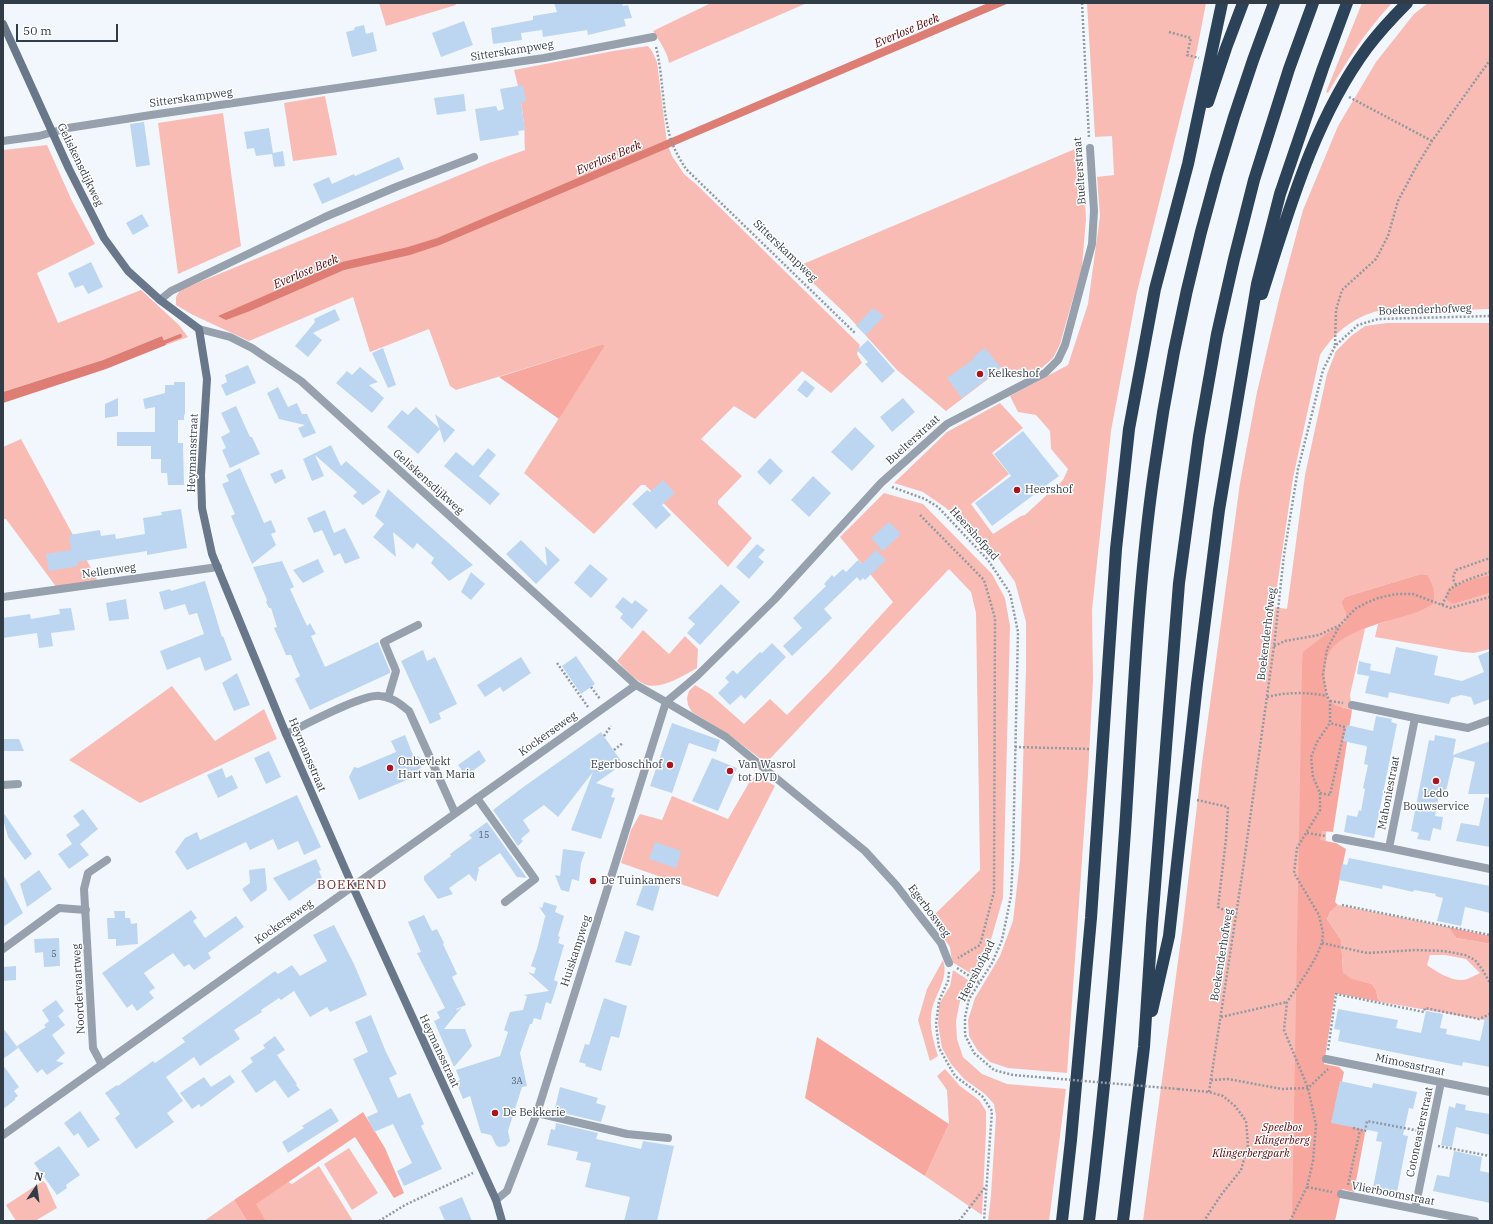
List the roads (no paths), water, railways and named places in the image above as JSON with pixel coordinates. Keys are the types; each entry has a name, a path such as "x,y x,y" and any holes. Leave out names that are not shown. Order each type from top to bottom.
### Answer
{"highway":[{"path":"1062,1221 1071,1140 1091,918 1116,549 1129,437 1155,289 1188,164 1222,3"},
{"path":"1188,164 1226,48 1243,3"},
{"path":"1089,1221 1099,1142 1119,918 1139,614 1154,471 1173,358 1200,233 1254,54 1274,3"},
{"path":"1123,1221 1144,1047 1152,924 1179,583 1199,436 1217,334 1254,180 1289,69 1313,3"},
{"path":"1144,1047 1169,936 1219,510 1257,284 1280,194 1322,68 1347,3"},
{"path":"1247,338 1294,196 1320,131 1340,92 1367,48 1407,3"}],"street":[{"name":"Geliskensdijkweg","path":"3,24 52,132 104,238 128,270 160,300 199,328 230,337 252,348 301,381 636,685 666,702"},
{"name":"Sitterskampweg","path":"3,141 151,114 544,58 653,37"},
{"name":"Buelterstraat","path":"666,702 697,676 774,600 881,484 947,424 1045,373 1058,360 1065,345 1092,244 1094,211 1090,148"},
{"path":"160,300 171,291 325,217 396,187 474,157"},
{"name":"Heymansstraat","path":"199,328 207,379 201,475 202,508 212,554 286,734 353,887 496,1200 502,1221"},
{"name":"Nellenweg","path":"3,597 218,567"},
{"path":"388,698 396,671 384,642 418,625"},
{"name":"Kockerseweg","path":"3,1135 636,685"},
{"path":"286,734 360,699 378,695 397,701 409,711 455,814"},
{"name":"Egerbosweg","path":"666,702 726,737 865,851 896,885 941,943 949,963"},
{"name":"Huiskampweg","path":"496,1200 507,1191 536,1113 666,702"},
{"path":"1352,705 1468,728 1490,720"},
{"name":"Mahoniestraat","path":"1389,848 1415,718"},
{"path":"3,785 18,784"},
{"path":"477,798 535,879 505,902"},
{"path":"1336,838 1490,869"},
{"name":"Noordervaartweg","path":"102,1065 93,1048 84,889 88,872 107,860"},
{"path":"3,949 58,908 86,910"},
{"name":"Mimosastraat","path":"1326,1059 1490,1092"},
{"name":"Cotoneasterstraat","path":"1415,1209 1441,1082"},
{"path":"536,1113 627,1134 668,1138"},
{"name":"Vlierboomstraat","path":"1343,1195 1475,1221"}],"waterway":[{"name":"Everlose Beek","path":"160,344 180,336"}],"place":[{"name":"Kelkeshof","path":"980,374"},
{"name":"Heershof","path":"1017,490"},
{"name":"Egerboschhof","path":"670,765"},
{"name":"Onbevlekt Hart van Maria","path":"390,768"},
{"name":"Van Wasrol tot DVD","path":"730,771"},
{"name":"Ledo Bouwservice","path":"1436,781"},
{"name":"De Tuinkamers","path":"593,881"},
{"name":"De Bekkerie","path":"495,1113"}],"district":[{"name":"BOEKEND","path":"352,885"}],"park label":[{"name":"Speelbos Klingerberg","path":"1282,1134"},
{"name":"Klingerbergpark","path":"1251,1154"}]}
